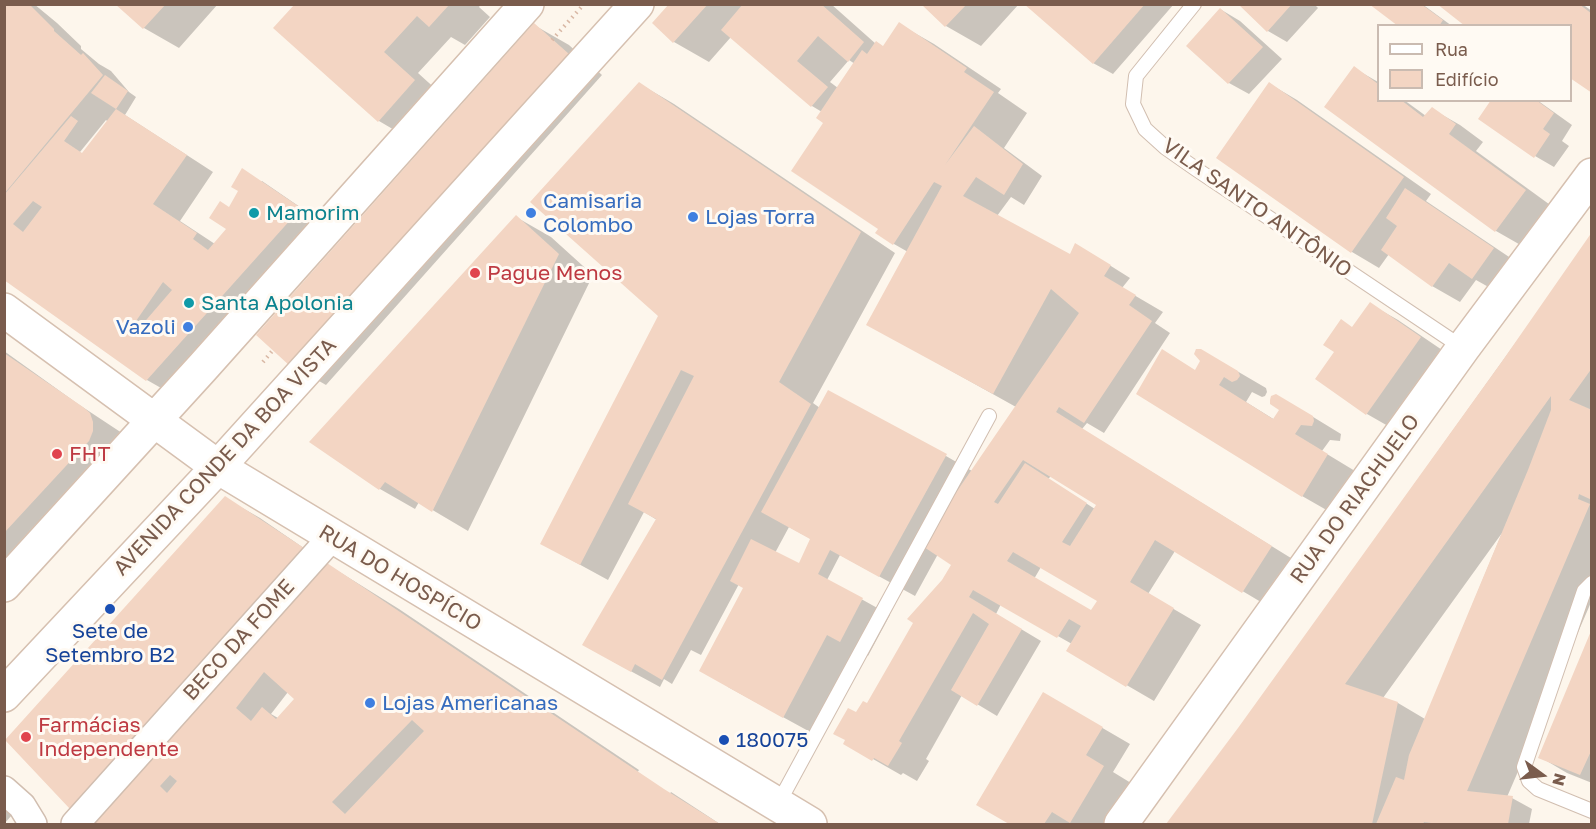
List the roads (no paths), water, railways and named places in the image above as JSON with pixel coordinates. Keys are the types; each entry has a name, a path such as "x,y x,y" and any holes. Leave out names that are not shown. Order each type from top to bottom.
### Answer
{"main road":[{"path":"4,585 527,4"},
{"name":"AVENIDA CONDE DA BOA VISTA","path":"4,695 218,467 637,4"},
{"name":"RUA DO RIACHUELO","path":"1121,825 1463,348 1592,176"},
{"name":"RUA DO HOSPÍCIO","path":"4,310 218,467 810,825"}],"street":[{"name":"BECO DA FOME","path":"75,825 332,537"},
{"path":"4,790 22,806 33,825"}],"lane":[{"name":"VILA SANTO ANTÔNIO","path":"1194,4 1136,76 1133,104 1145,129 1166,148 1196,169 1463,348"},
{"path":"777,806 989,416"},
{"path":"1592,583 1584,591 1524,767 1528,781 1538,789 1592,811"}],"place":[{"name":"Mamorim","path":"254,213"},
{"name":"Camisaria Colombo","path":"531,213"},
{"name":"Lojas Torra","path":"693,217"},
{"name":"Pague Menos","path":"475,273"},
{"name":"Santa Apolonia","path":"189,303"},
{"name":"Vazoli","path":"188,327"},
{"name":"FHT","path":"57,454"},
{"name":"Sete de Setembro B2","path":"110,609"},
{"name":"Lojas Americanas","path":"370,703"},
{"name":"Farmácias Independente","path":"26,737"},
{"name":"180075","path":"724,740"}]}
